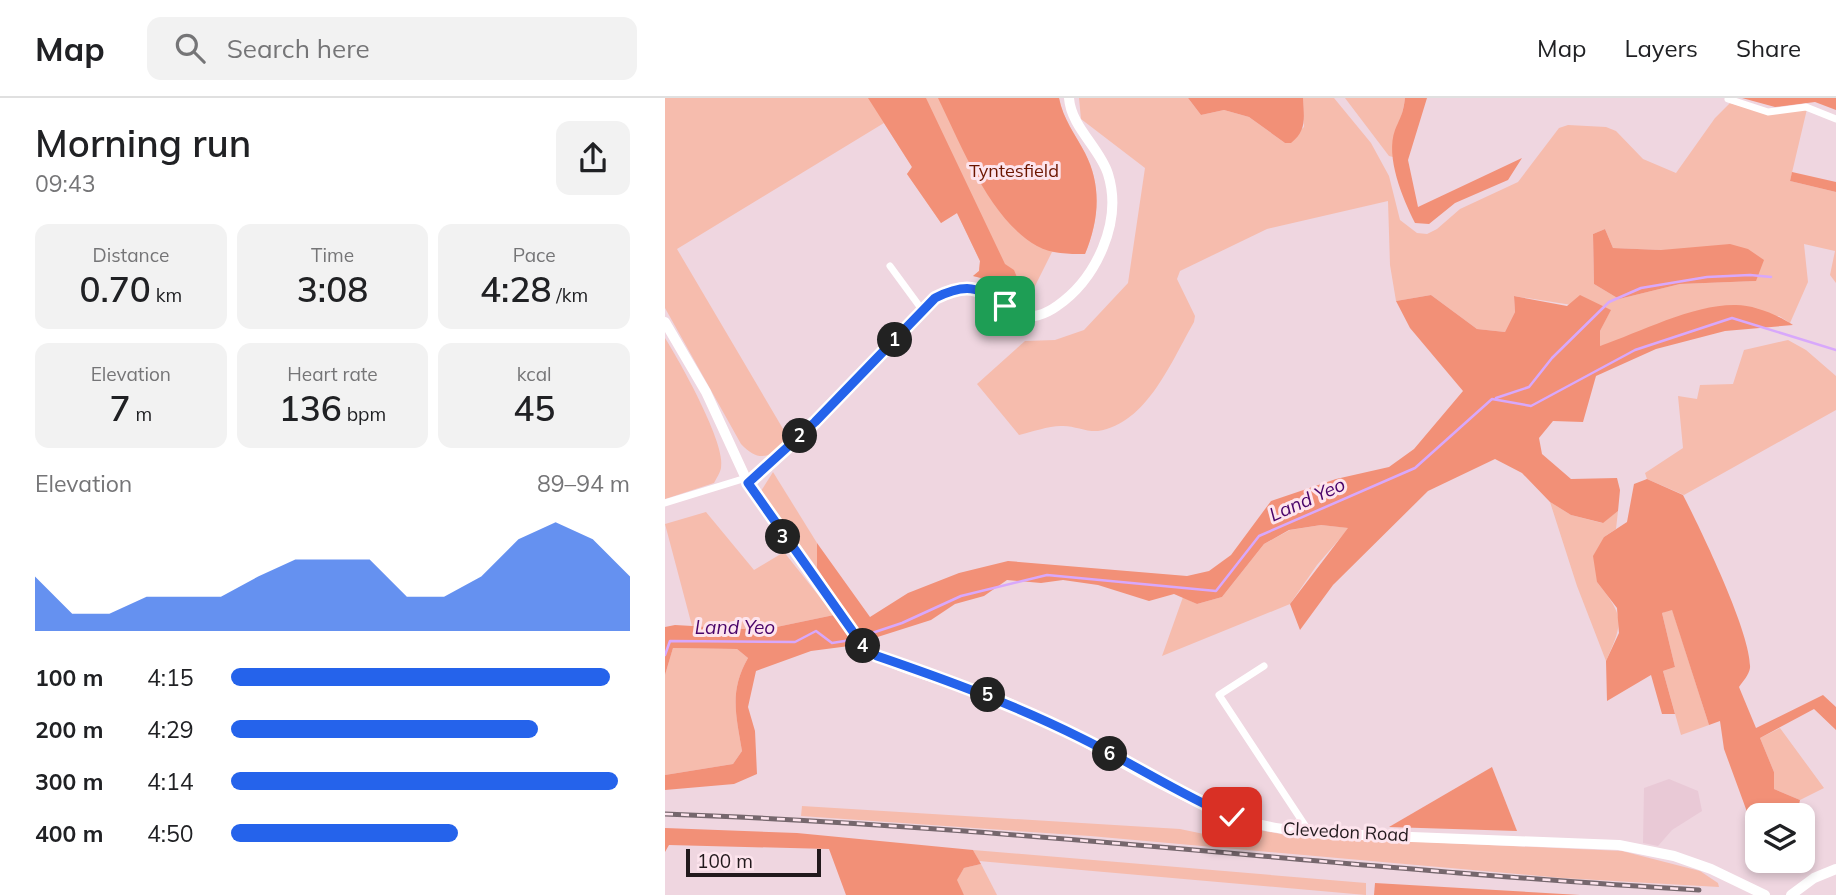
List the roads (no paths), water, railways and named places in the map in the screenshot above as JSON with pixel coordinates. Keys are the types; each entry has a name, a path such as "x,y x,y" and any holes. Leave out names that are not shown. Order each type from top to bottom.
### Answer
{"main road":[{"path":"747,481 815,422 935,298 953,289 969,286 990,295 1017,315 1034,317 1066,300 1087,279 1102,248 1110,220 1111,195 1108,173 1084,134 1069,98"},
{"name":"Clevedon Road","path":"665,321 706,393 747,481 856,638 877,656 1001,700 1084,739 1185,797 1264,827 1310,833 1619,845 1674,856 1711,869 1743,891 1765,895"},
{"path":"1791,895 1814,878 1836,869"}],"street":[{"path":"1728,99 1768,112 1806,107 1836,119"},
{"path":"890,265 923,311"},
{"path":"665,503 747,481"},
{"path":"1263,666 1219,695 1310,833"}],"waterway":[{"path":"1496,398 1529,387 1552,358 1609,302 1641,288 1707,277 1771,277"},
{"name":"Land Yeo","path":"857,638 902,623 961,596 1047,575 1216,591 1259,536 1415,468 1492,399 1531,406 1635,350 1732,318 1836,350"},
{"name":"Land Yeo","path":"665,655 670,641 795,642 816,631 832,643 851,640"}],"railway":[{"path":"665,814 924,828 1699,890"}],"park label":[{"name":"Tyntesfield","path":"1014,171"}]}
